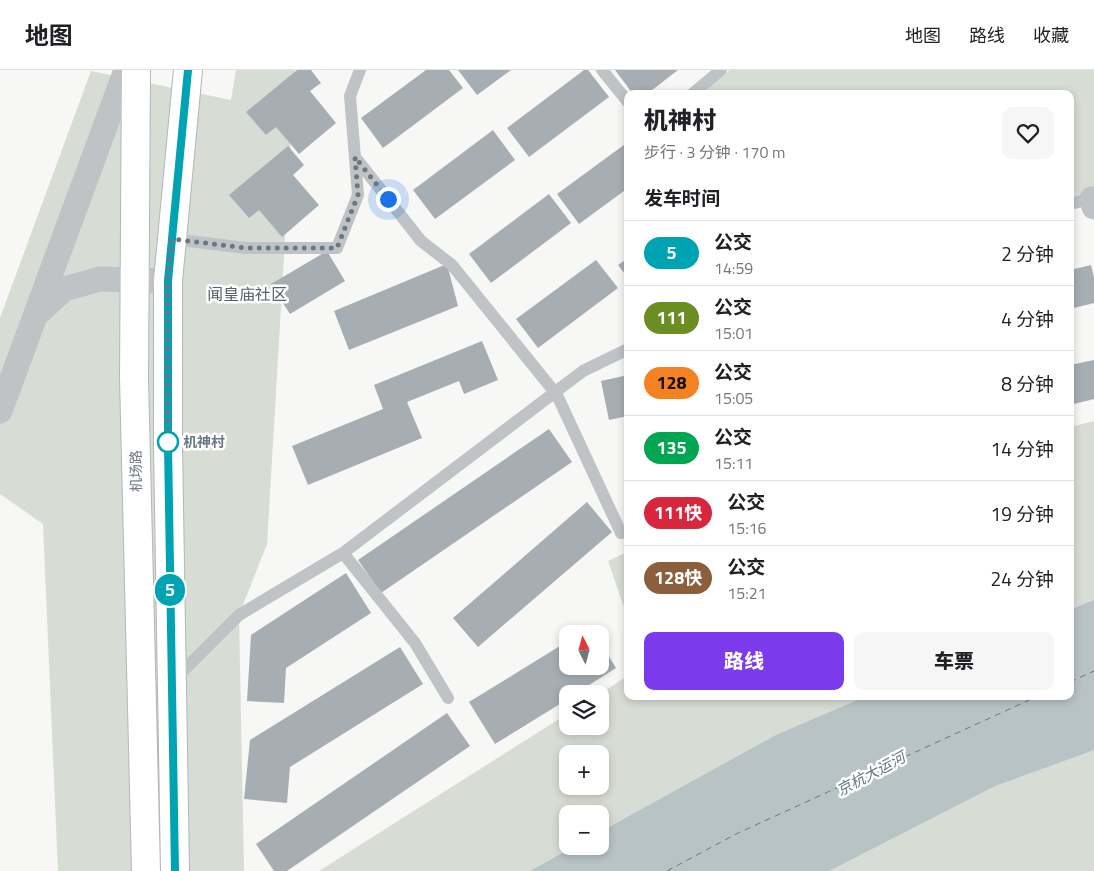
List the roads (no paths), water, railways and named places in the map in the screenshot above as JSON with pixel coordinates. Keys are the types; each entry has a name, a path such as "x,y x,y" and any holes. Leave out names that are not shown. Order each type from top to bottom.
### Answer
{"main road":[{"name":"机场路","path":"136,70 134,378 146,871"},
{"path":"175,871 168,445 168,281 188,70"}],"street":[{"path":"0,411 126,70"},
{"path":"36,314 64,289 100,279 168,281"}],"lane":[{"path":"172,239 246,248 337,248 358,195 350,96 360,70"},
{"path":"602,70 624,97"},
{"path":"697,90 720,70"},
{"path":"355,157 421,241 452,265 555,392 621,532"},
{"path":"172,682 239,615 343,553 584,371 624,351"},
{"path":"343,553 415,643 448,698"}],"water":[{"name":"京杭大运河","path":"1094,600 1094,750 995,786 829,871 530,871 559,855 609,855 609,827 776,735 858,700 1074,700 1074,608"}],"place":[{"name":"机神村","path":"168,442"}],"district":[{"name":"闻皇庙社区","path":"247,294"}]}
